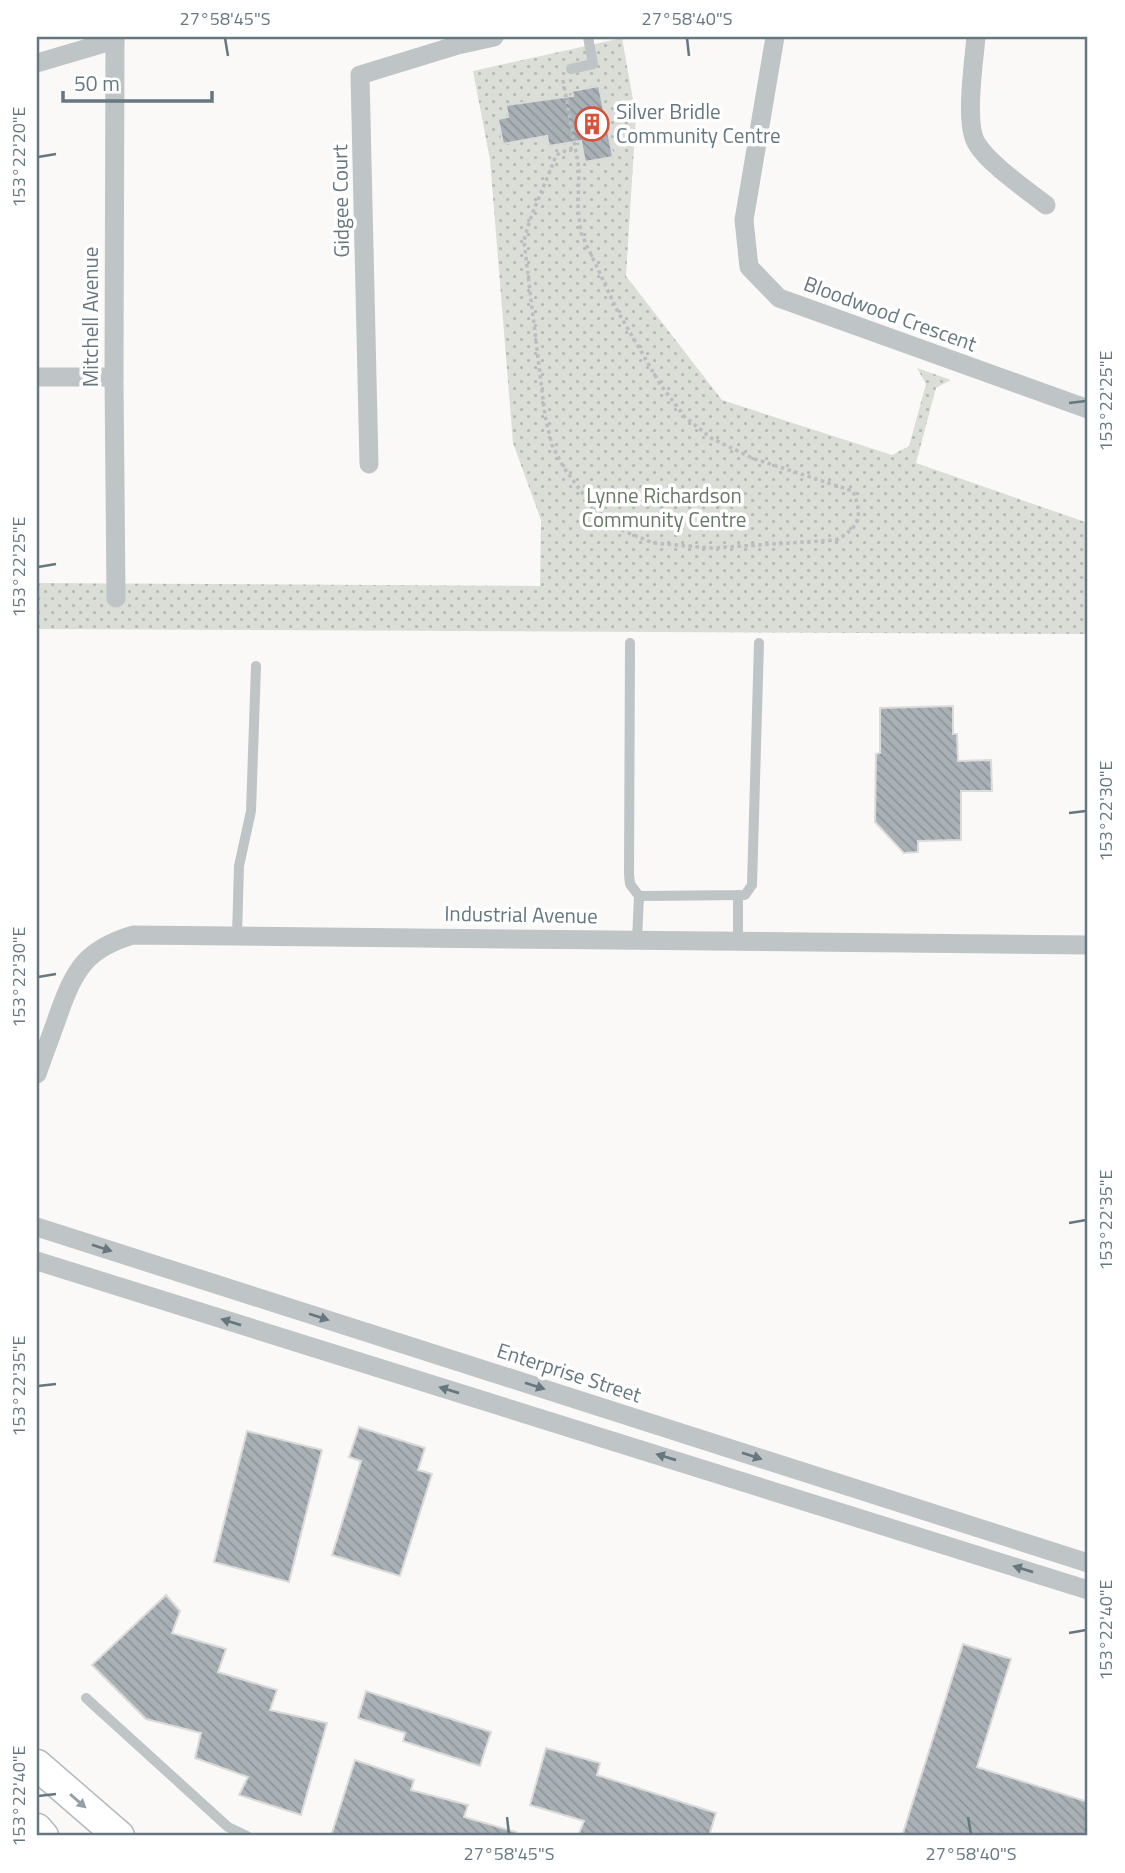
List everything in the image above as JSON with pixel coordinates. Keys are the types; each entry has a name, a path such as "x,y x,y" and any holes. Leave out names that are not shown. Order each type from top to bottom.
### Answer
{"main road":[{"path":"37,1765 118,1836"},
{"path":"37,1829 43,1836"}],"street":[{"name":"Gidgee Court","path":"369,464 360,75 458,45 494,37"},
{"name":"Bloodwood Crescent","path":"775,37 744,219 749,267 779,298 1088,409"},
{"path":"976,37 970,125 976,144 1046,205"},
{"path":"37,63 115,39"},
{"name":"Mitchell Avenue","path":"115,39 116,598"},
{"path":"37,377 114,377"},
{"name":"Industrial Avenue","path":"37,1074 70,983 83,963 94,953 121,938 133,935 1088,945"},
{"name":"Enterprise Street","path":"37,1227 1088,1563"},
{"path":"37,1261 1088,1590"}],"lane":[{"path":"571,69 593,64 588,37"},
{"path":"630,643 629,874 630,884 639,897 637,940"},
{"path":"639,897 745,895 752,885 759,643"},
{"path":"237,935 239,866 251,811 256,666"},
{"path":"738,895 738,941"},
{"path":"86,1698 228,1827 247,1836"}],"path":[{"path":"571,69 561,74 579,169 578,208 581,233 617,310 660,384 685,417 711,439 752,458 853,491 859,506 858,520 852,532 836,540 711,548 653,543 624,531 594,509 564,468 552,445 545,416 524,241 529,218 545,187 556,155 574,147"}],"green space":[{"name":"Lynne Richardson Community Centre","path":"622,38 636,116 626,276 722,400 892,455 909,446 926,384 917,368 951,380 936,388 916,463 1088,523 1088,634 37,629 37,583 540,586 541,520 513,443 490,160 473,71"}],"building":[{"path":"599,86 613,157 585,162 581,141 549,146 547,136 503,144 498,119 508,117 506,105 573,96 572,91"},
{"path":"953,706 953,734 957,734 958,761 991,760 992,791 961,791 961,840 918,841 918,852 904,853 875,822 880,708"},
{"path":"359,1427 425,1448 418,1470 432,1474 400,1576 332,1555 361,1461 349,1457"},
{"path":"247,1431 322,1450 289,1582 214,1562"},
{"path":"166,1595 180,1611 172,1633 226,1649 218,1672 277,1690 270,1710 327,1723 301,1815 239,1795 248,1777 195,1758 201,1733 146,1719 92,1665"},
{"path":"963,1644 1011,1659 977,1767 1088,1802 1088,1836 902,1836"},
{"path":"366,1691 491,1732 480,1766 403,1741 405,1733 358,1718"},
{"path":"546,1748 600,1763 597,1775 716,1813 709,1836 578,1836 584,1821 530,1805"},
{"path":"355,1760 414,1780 411,1790 468,1805 464,1817 516,1832 515,1836 331,1836"}],"place":[{"name":"Silver Bridle Community Centre","path":"592,124"}]}
